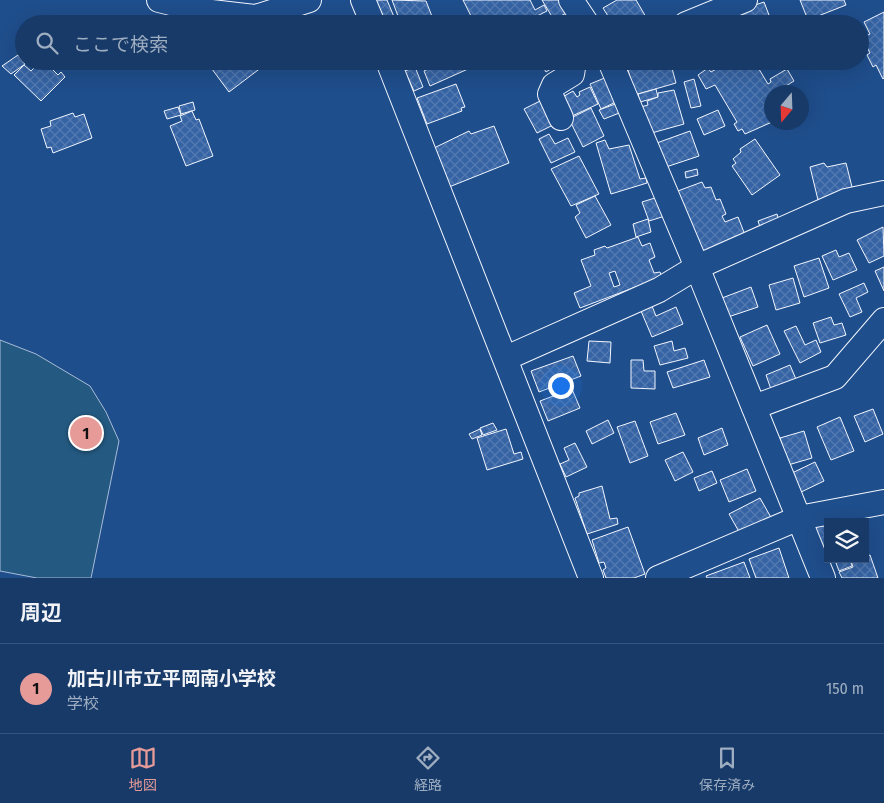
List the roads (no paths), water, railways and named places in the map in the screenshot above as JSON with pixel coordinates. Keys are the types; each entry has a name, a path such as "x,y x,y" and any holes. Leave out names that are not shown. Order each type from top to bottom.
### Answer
{"street":[{"path":"159,0 203,11 233,15"},
{"path":"265,15 309,0"},
{"path":"363,0 369,15"},
{"path":"571,0 581,15"},
{"path":"708,15 746,0"},
{"path":"392,70 591,578"},
{"path":"561,118 550,94 554,85 572,74 573,70"},
{"path":"614,70 697,267 823,578"},
{"path":"506,358 658,290 697,267 846,201 884,193"},
{"path":"754,407 835,377 884,320"},
{"path":"658,578 799,518 884,502"}],"place":[{"name":"加古川市立平岡南小学校","path":"86,433"}]}
